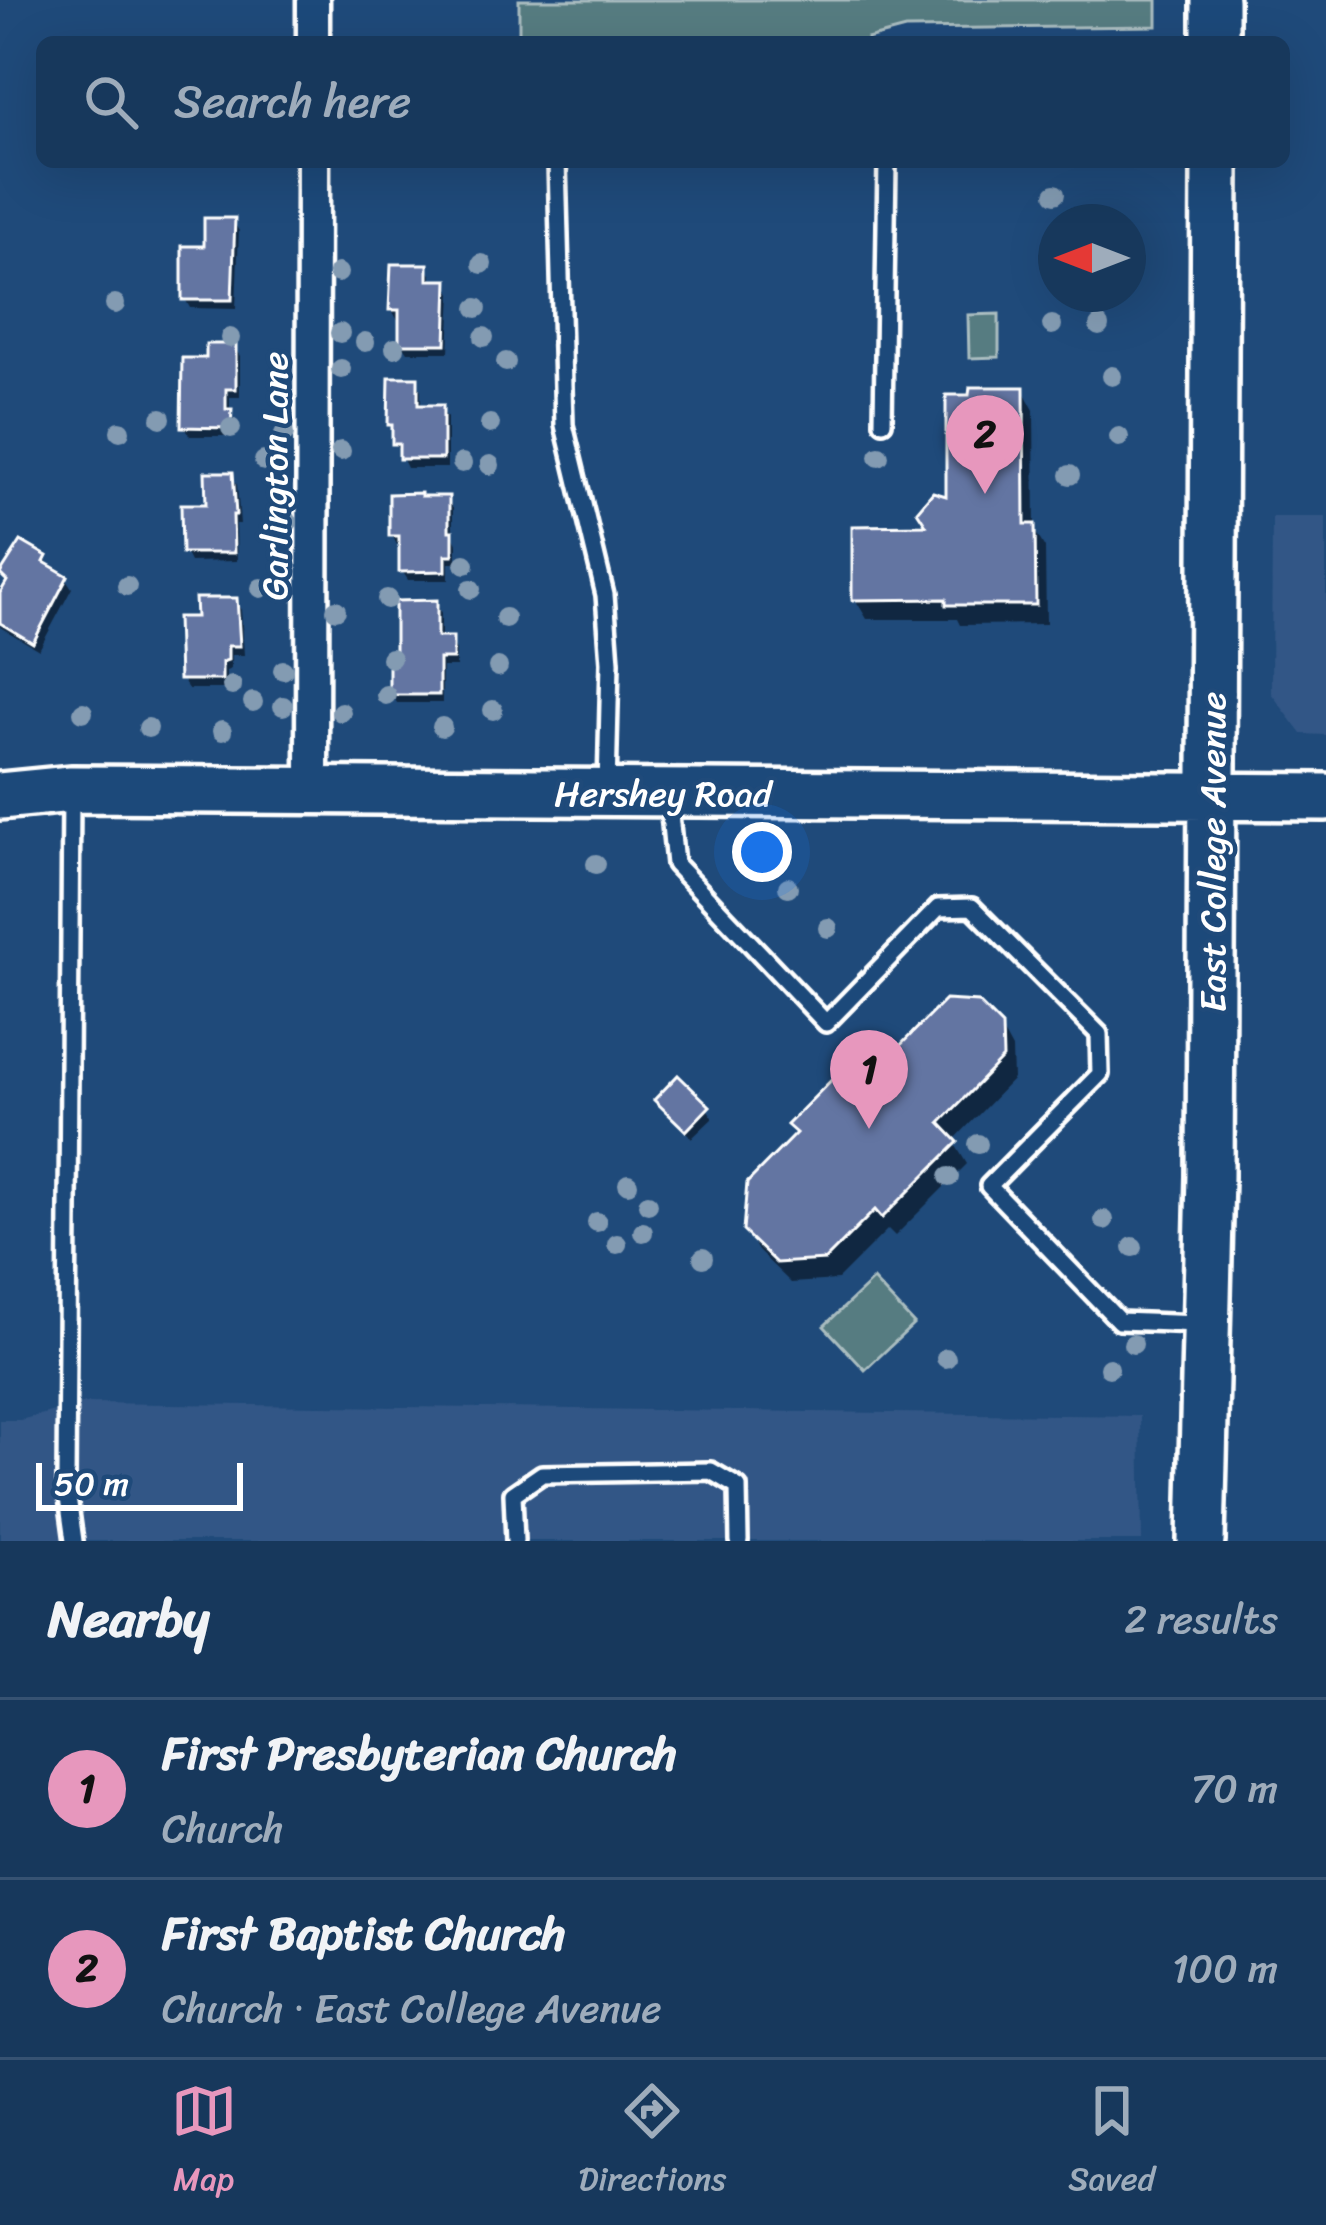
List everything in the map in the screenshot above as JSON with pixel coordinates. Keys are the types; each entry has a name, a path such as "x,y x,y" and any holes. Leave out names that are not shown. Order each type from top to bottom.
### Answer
{"main road":[{"path":"1215,0 1216,36"},
{"name":"East College Avenue","path":"1201,1541 1210,1176 1216,168"},
{"name":"Hershey Road","path":"0,796 70,789 1326,797"}],"street":[{"path":"313,36 314,0"},
{"name":"Garlington Lane","path":"313,168 313,790"}],"lane":[{"path":"557,168 564,425 604,596 610,662 608,792"},
{"path":"883,422 887,168"},
{"path":"70,789 67,1483 74,1541"},
{"path":"668,792 675,864 826,1023 938,908 972,908 988,923 1099,1034 1100,1074 989,1186 1119,1321 1206,1324"},
{"path":"515,1541 513,1494 542,1474 711,1471 738,1487 739,1541"}],"shaded area":[{"path":"1272,517 1326,517 1326,735 1302,734 1271,693"},
{"path":"85,1403 1140,1416 1142,1541 0,1541 0,1420 20,1420"}],"green space":[{"path":"519,0 1157,0 1157,26 905,29 878,36 519,36"},
{"path":"999,314 999,357 969,358 968,315"},
{"path":"873,1280 914,1324 865,1370 824,1326"}],"building":[{"path":"204,218 235,218 232,300 182,300 182,246 204,246"},
{"path":"391,264 428,264 428,280 448,280 446,344 399,344 399,310 389,310"},
{"path":"206,344 236,344 236,389 226,389 231,428 181,427 182,358 206,358"},
{"path":"389,377 418,377 418,405 443,405 443,459 399,459 399,444 392,444 392,425 388,425"},
{"path":"970,387 1024,387 1025,524 1035,524 1036,605 852,600 852,526 926,525 917,511 933,492 946,496 946,395 969,395"},
{"path":"205,472 233,472 234,553 182,553 181,504 206,504"},
{"path":"389,494 449,496 453,555 446,555 446,571 399,572 399,536 389,536"},
{"path":"21,541 68,576 33,643 0,623 0,593 7,581 0,574"},
{"path":"195,598 237,598 240,646 228,646 222,680 179,680 177,617 196,617"},
{"path":"437,600 437,637 453,637 453,659 439,659 439,695 389,695 389,661 395,661 395,601"},
{"path":"945,1000 978,1002 1002,1026 1003,1058 940,1123 958,1142 882,1218 875,1210 825,1260 776,1263 743,1231 747,1183 796,1133 787,1125 862,1049 880,1066"},
{"path":"678,1075 710,1106 686,1131 654,1100"}],"place":[{"name":"First Baptist Church","path":"985,494"},
{"name":"First Presbyterian Church","path":"869,1129"}]}
